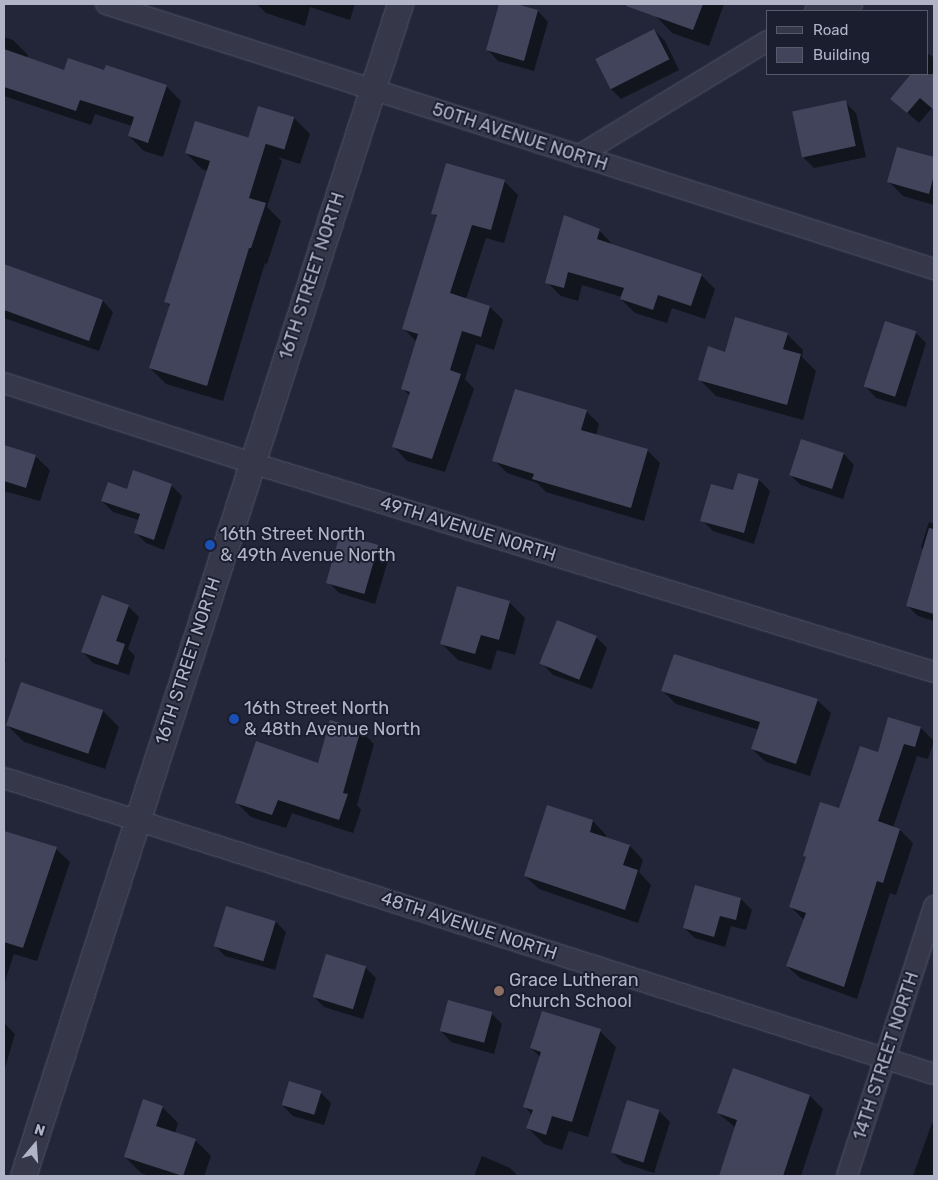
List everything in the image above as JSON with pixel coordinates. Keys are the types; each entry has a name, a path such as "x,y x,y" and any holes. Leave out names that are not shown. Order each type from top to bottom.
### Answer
{"street":[{"name":"50TH AVENUE NORTH","path":"106,4 934,269"},
{"name":"16TH STREET NORTH","path":"23,1176 400,4"},
{"path":"817,8 852,4"},
{"path":"578,156 766,42"},
{"name":"49TH AVENUE NORTH","path":"4,383 252,463 934,672"},
{"name":"48TH AVENUE NORTH","path":"4,778 934,1074"},
{"name":"14TH STREET NORTH","path":"847,1176 934,906"}],"building":[{"path":"499,4 516,4 538,10 524,61 486,50"},
{"path":"627,4 703,4 693,30 626,6"},
{"path":"654,29 669,59 611,89 595,59"},
{"path":"4,49 64,70 68,58 104,70 106,65 167,85 148,143 128,136 134,117 80,100 76,111 4,87"},
{"path":"934,74 934,110 920,98 907,113 890,99 910,75"},
{"path":"846,100 856,146 802,157 792,111"},
{"path":"258,106 294,117 284,150 248,139"},
{"path":"195,121 266,143 249,198 266,203 251,248 249,248 207,386 149,368 170,304 164,302 210,161 185,153"},
{"path":"897,147 934,157 934,175 929,194 887,182"},
{"path":"446,163 505,180 491,230 472,225 450,293 490,306 481,337 462,331 450,370 461,374 432,459 392,447 410,392 401,389 418,334 402,329 437,215 431,214"},
{"path":"564,215 600,229 597,239 702,274 691,306 658,295 653,310 620,299 624,288 568,272 564,288 545,283"},
{"path":"4,264 103,300 89,341 4,310"},
{"path":"735,317 788,333 783,349 801,354 787,405 698,380 708,346 725,352"},
{"path":"885,321 916,331 895,397 864,387"},
{"path":"515,389 587,410 581,430 648,449 631,508 532,479 534,474 492,461"},
{"path":"801,439 844,453 832,489 789,475"},
{"path":"4,445 36,455 26,488 4,481"},
{"path":"133,470 172,484 154,540 134,533 140,514 101,501 108,482 127,489"},
{"path":"738,473 759,479 744,533 700,521 711,484 733,490"},
{"path":"929,528 934,529 934,614 906,606"},
{"path":"340,534 378,545 364,594 326,583"},
{"path":"457,586 510,601 499,640 481,635 475,654 440,644"},
{"path":"102,595 129,605 116,641 125,644 118,665 81,652"},
{"path":"557,620 597,636 579,680 539,664"},
{"path":"674,654 818,699 796,764 751,749 760,722 661,691"},
{"path":"21,682 103,710 88,754 6,725"},
{"path":"888,717 921,727 915,747 904,744 878,821 900,829 883,883 877,881 844,987 786,966 806,913 789,907 806,857 803,856 820,802 839,808 860,746 878,752"},
{"path":"330,720 361,729 343,793 348,794 339,820 278,800 272,815 235,803 256,741 318,763"},
{"path":"547,805 593,820 590,832 630,845 623,865 638,870 625,910 524,876"},
{"path":"4,831 57,847 23,948 4,942"},
{"path":"695,885 741,898 736,920 720,916 714,937 683,928"},
{"path":"226,906 276,921 263,961 214,946"},
{"path":"326,954 366,966 353,1009 313,997"},
{"path":"448,1000 492,1012 484,1043 440,1031"},
{"path":"542,1011 601,1029 572,1122 552,1116 546,1135 526,1128 533,1110 523,1107 541,1052 530,1048"},
{"path":"733,1068 810,1095 783,1176 719,1176 737,1120 717,1113"},
{"path":"289,1081 322,1091 314,1115 282,1105"},
{"path":"143,1099 163,1106 156,1126 196,1139 183,1176 124,1157"},
{"path":"627,1100 660,1110 643,1163 611,1153"}],"place":[{"name":"16th Street North & 49th Avenue North","path":"210,545"},
{"name":"16th Street North & 48th Avenue North","path":"234,719"},
{"name":"Grace Lutheran Church School","path":"499,991"}]}
